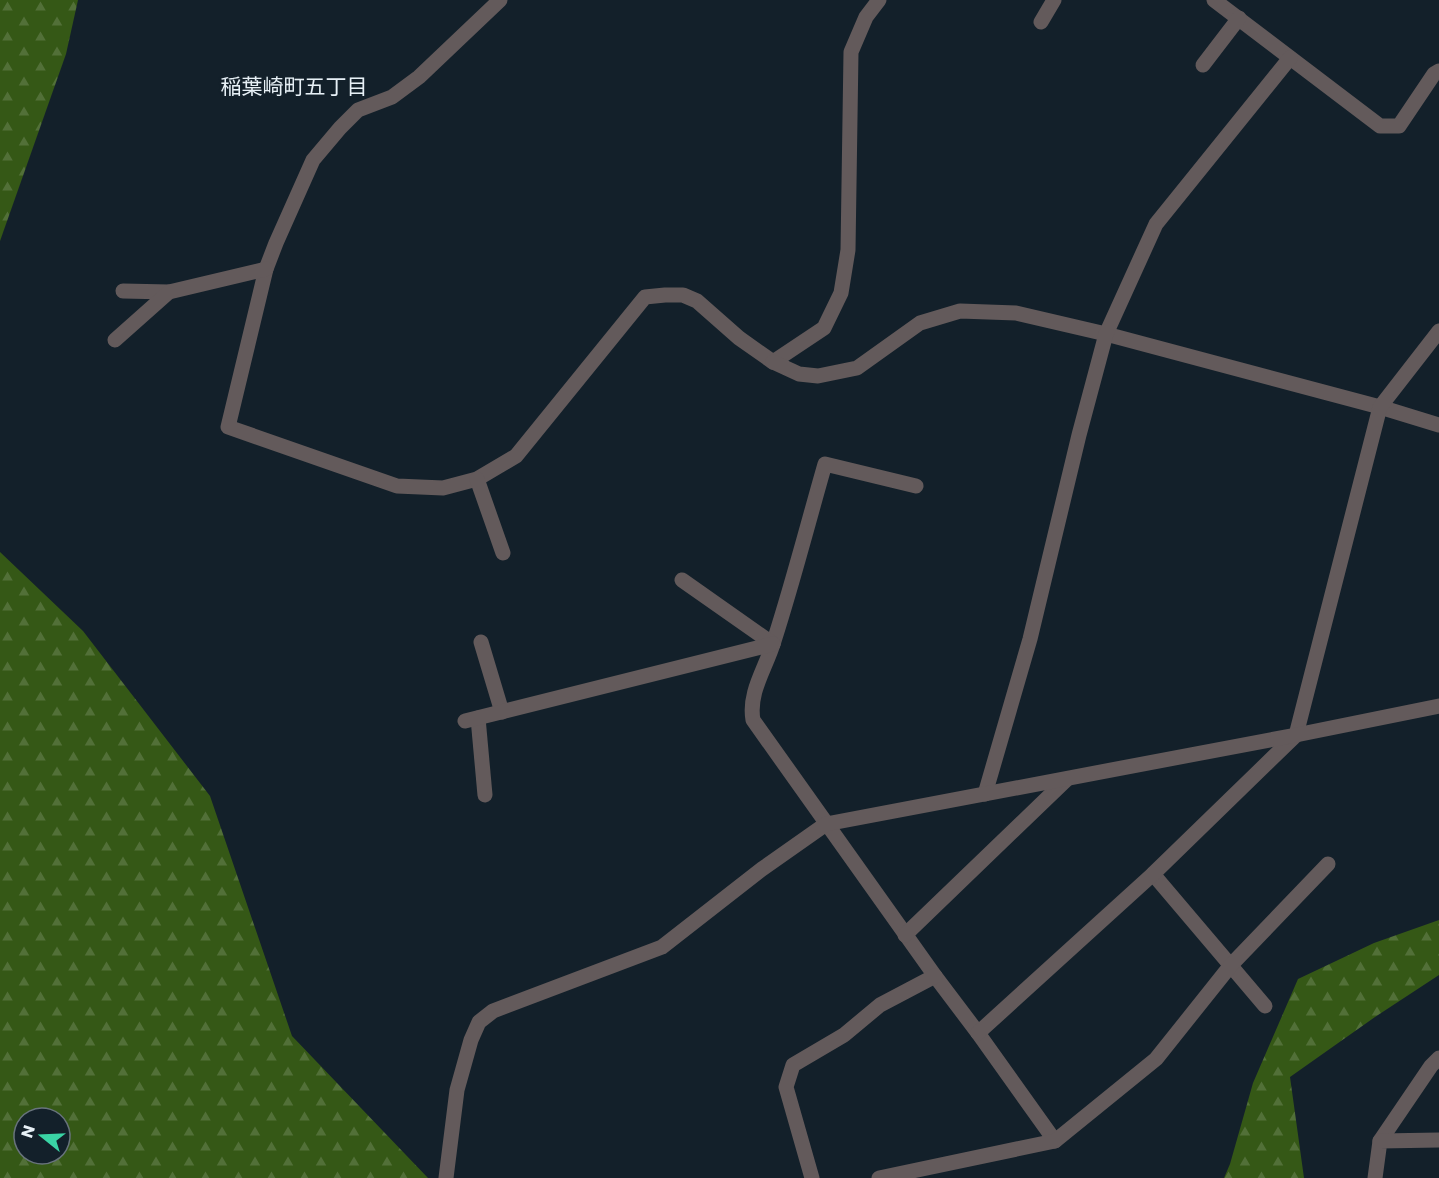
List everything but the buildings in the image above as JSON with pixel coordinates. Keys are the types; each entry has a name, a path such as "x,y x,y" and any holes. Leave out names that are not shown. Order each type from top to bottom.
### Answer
{"street":[{"path":"500,0 419,77 392,97 358,110 313,160 266,268 228,427 397,486 443,488 477,479 516,456 645,297 665,295 682,296 697,301 739,338 773,362 799,374 818,376 857,368 920,323 960,311 1016,313 1106,334 1380,407 1439,425"},
{"path":"773,362 824,328 841,293 848,250 851,52 866,17 879,0"},
{"path":"1041,22 1054,0"},
{"path":"1214,0 1380,126 1399,126 1434,74 1439,71"},
{"path":"1203,65 1239,18"},
{"path":"985,794 1030,639 1106,334 1156,224 1290,58"},
{"path":"123,291 169,292 266,268"},
{"path":"115,340 169,292"},
{"path":"978,1033 1153,874 1296,735 1380,407 1439,331"},
{"path":"916,486 825,464 773,644 753,694 751,709 753,720 1055,1141"},
{"path":"477,479 503,554"},
{"path":"682,580 773,644"},
{"path":"481,642 502,712"},
{"path":"485,795 472,720 773,644"},
{"path":"447,1178 457,1090 471,1040 479,1022 493,1011 662,946 762,869 826,824 1439,706"},
{"path":"906,934 1067,779"},
{"path":"879,1178 1055,1141 1156,1059 1231,965 1328,864"},
{"path":"1153,874 1265,1006"},
{"path":"812,1178 786,1087 793,1065 844,1035 880,1005 935,976"},
{"path":"1375,1178 1380,1141 1431,1066 1439,1058"},
{"path":"1380,1141 1439,1140"}],"green space":[{"path":"0,0 78,0 66,54 0,241"},
{"path":"0,552 83,631 210,796 292,1036 428,1178 0,1178"},
{"path":"1439,920 1439,975 1290,1077 1304,1178 1224,1178 1253,1083 1298,979 1374,943"}],"district":[{"name":"稲葉崎町五丁目","path":"294,86"}]}
